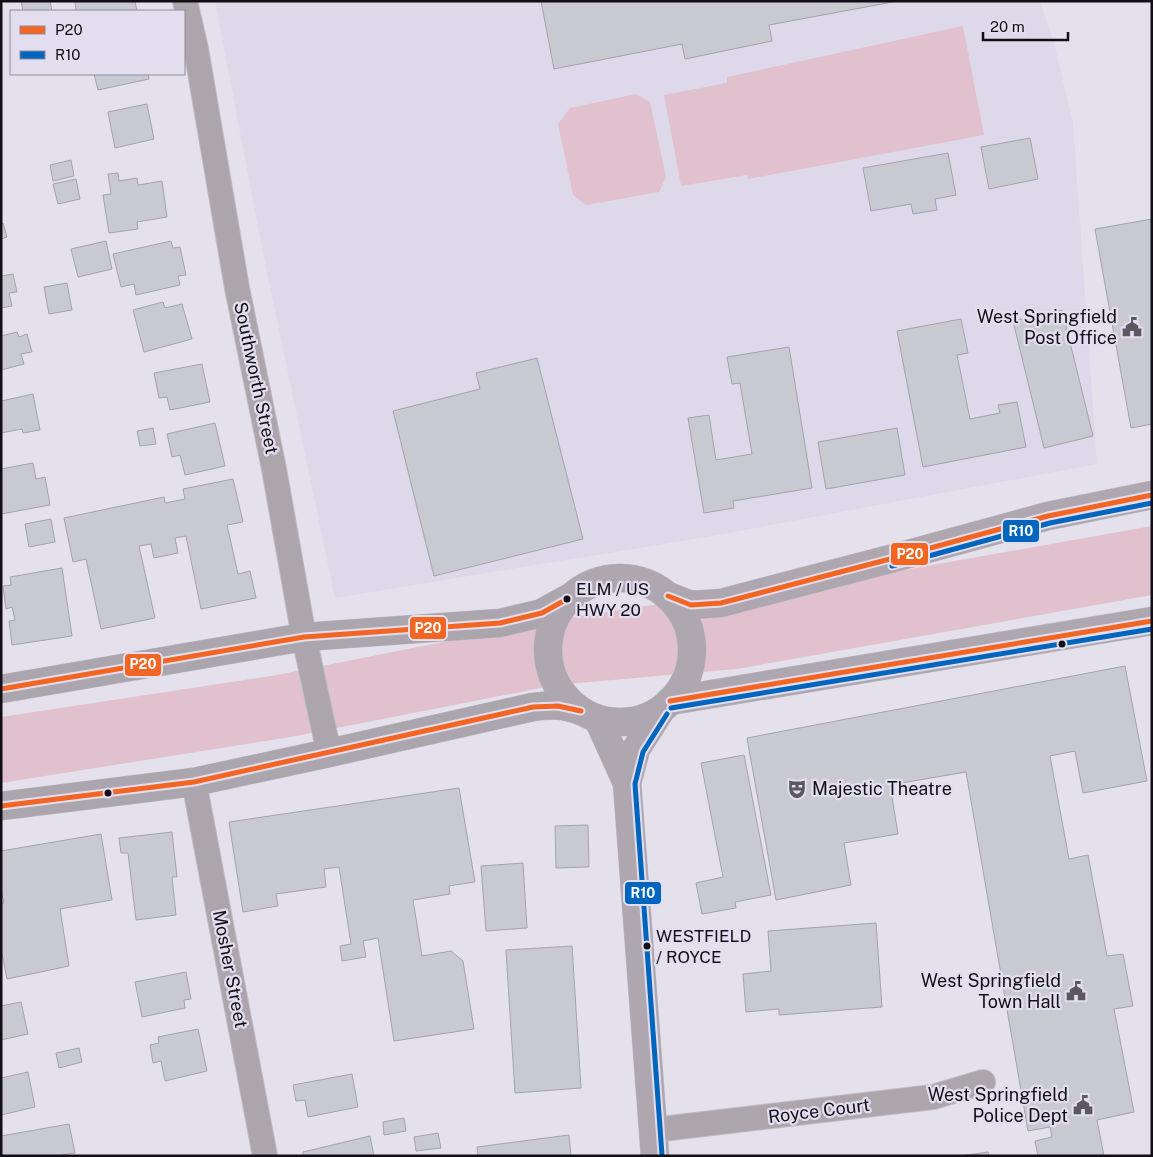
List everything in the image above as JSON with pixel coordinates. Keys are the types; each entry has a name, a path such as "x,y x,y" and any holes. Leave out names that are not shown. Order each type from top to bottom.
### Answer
{"main road":[{"path":"668,596 691,605 722,603 1048,516 1152,495"},
{"path":"1,689 304,637 500,623 542,613 567,599 586,585 609,578 634,578 656,587 675,602 688,623 692,647 690,671 679,692 666,705 636,749 628,783 654,1143"},
{"path":"567,599 554,620 547,641 548,664 556,685 571,704 590,716 628,783"},
{"path":"1,806 194,782 545,705 568,706 590,716 615,723 639,720 666,705 1151,624"}],"street":[{"name":"Southworth Street","path":"185,1 196,49 237,288 274,469 304,637 329,753"},
{"name":"Mosher Street","path":"194,782 265,1156"},
{"name":"Royce Court","path":"654,1143 933,1097 983,1082"}],"shaded area":[{"path":"215,1 1040,1 1054,43 1073,123 1097,464 713,536 335,598 264,258"},
{"path":"963,26 984,135 748,179 747,175 681,186 664,95 727,83 727,77"},
{"path":"636,94 650,102 666,177 659,192 586,205 573,195 558,124 570,108"},
{"path":"1152,526 1152,595 737,669 556,685 291,737 1,783 1,717 277,675 554,620 904,570"}],"building":[{"path":"21,1 50,1 52,10 23,10"},
{"path":"75,1 135,1 137,10 76,10"},
{"path":"541,1 898,1 769,25 772,41 685,59 682,44 554,69"},
{"path":"94,75 148,75 149,79 98,90"},
{"path":"147,104 154,139 115,148 108,112"},
{"path":"1030,138 1038,179 989,189 981,147"},
{"path":"948,153 956,195 935,199 937,210 913,214 911,204 871,211 863,168"},
{"path":"71,160 74,176 53,181 50,165"},
{"path":"118,173 119,181 137,178 138,185 162,181 167,217 137,222 138,229 109,233 103,195 111,194 108,174"},
{"path":"76,179 80,199 58,204 53,184"},
{"name":"West Springfield Post Office","path":"1152,219 1152,424 1131,428 1095,229"},
{"path":"3,223 7,237 1,239 1,224"},
{"path":"106,241 112,269 78,277 71,249"},
{"path":"171,241 173,248 180,247 186,275 178,276 180,285 136,295 134,284 121,287 113,254"},
{"path":"13,274 17,292 9,293 12,306 1,308 1,276"},
{"path":"67,283 72,310 49,314 44,287"},
{"path":"163,302 165,308 182,304 192,339 144,352 133,310"},
{"path":"1062,310 1093,436 1044,448 1013,321"},
{"path":"961,319 968,353 957,355 970,419 1000,413 998,405 1017,402 1026,447 923,467 897,331"},
{"path":"17,332 19,337 27,334 32,352 21,354 24,364 1,370 1,336"},
{"path":"789,347 812,488 733,501 734,508 704,513 688,418 709,415 716,460 752,454 740,383 732,384 727,357"},
{"path":"537,358 583,539 434,576 393,411 480,389 476,373"},
{"path":"202,364 210,402 170,410 167,397 159,398 154,373"},
{"path":"33,394 40,430 23,433 22,429 1,433 1,401"},
{"path":"215,423 225,466 185,475 180,455 172,457 167,434"},
{"path":"153,428 156,444 140,446 137,431"},
{"path":"897,428 905,475 826,489 818,442"},
{"path":"33,463 36,479 45,477 50,505 1,514 1,469"},
{"path":"233,479 243,522 227,525 238,574 250,571 256,598 201,609 186,536 175,538 178,553 154,558 151,544 139,546 155,618 101,629 86,559 73,562 64,518 164,497 165,503 185,499 183,489"},
{"path":"51,519 55,542 29,547 25,524"},
{"path":"62,568 72,636 12,645 9,621 15,620 12,607 6,609 3,586 11,585 10,577"},
{"path":"1125,666 1147,781 1083,793 1075,751 1050,756 1069,859 1088,855 1107,956 1123,954 1133,1006 1114,1009 1134,1112 1097,1120 1104,1156 1038,1156 1035,1141 1052,1137 1050,1127 1028,1131 966,772 890,785 898,834 844,843 851,885 776,900 747,738"},
{"path":"744,755 771,895 735,902 736,908 702,914 696,883 723,877 701,763"},
{"path":"459,788 475,882 449,886 450,894 413,900 422,956 451,951 463,961 474,1029 394,1041 378,938 363,941 366,957 342,961 340,946 351,944 339,867 324,869 326,887 276,894 278,906 243,912 229,822"},
{"path":"588,825 589,867 556,868 555,826"},
{"path":"172,832 177,877 172,877 176,915 136,920 128,853 121,853 119,838"},
{"path":"101,834 112,900 60,909 69,966 7,979 1,949 1,903 4,903 1,890 1,851"},
{"path":"523,863 527,928 486,931 481,866"},
{"path":"876,923 882,1007 779,1015 779,1009 746,1012 743,974 771,971 768,931"},
{"path":"572,946 581,1088 515,1093 506,950"},
{"path":"186,972 191,999 184,1000 185,1008 142,1017 135,982"},
{"path":"21,1002 28,1034 1,1040 1,1006"},
{"path":"198,1029 207,1071 165,1081 161,1061 153,1063 150,1045 159,1043 158,1037"},
{"path":"79,1048 82,1062 59,1068 56,1053"},
{"path":"28,1072 35,1107 1,1115 1,1078"},
{"path":"352,1074 358,1107 308,1117 305,1100 296,1101 293,1085"},
{"path":"404,1118 406,1131 384,1135 383,1122"},
{"path":"69,1124 75,1153 62,1156 1,1156 1,1136"},
{"path":"438,1133 441,1148 416,1151 414,1137"},
{"path":"569,1135 571,1156 478,1156 477,1147"},
{"path":"370,1136 374,1156 303,1156 303,1152"},
{"path":"988,1152 989,1156 960,1156"}],"transit line":[{"name":"P20","path":"668,596 691,605 721,603 1048,516 1152,495"},
{"name":"R10","path":"892,566 1050,523 1152,503"},
{"name":"P20","path":"1,689 304,637 500,623 542,613 567,599"},
{"name":"P20","path":"670,701 1152,621"},
{"name":"R10","path":"671,708 1152,629"},
{"name":"P20","path":"1,806 194,782 533,707 558,706 581,711"},
{"name":"R10","path":"662,1155 635,784 643,752 667,714"}],"place":[{"name":"West Springfield Post Office","path":"1132,327"},
{"name":"ELM / US HWY 20","path":"567,599"},
{"name":"Majestic Theatre","path":"797,789"},
{"name":"WESTFIELD / ROYCE","path":"647,946"},
{"name":"West Springfield Town Hall","path":"1076,991"},
{"name":"West Springfield Police Dept","path":"1083,1105"}]}
